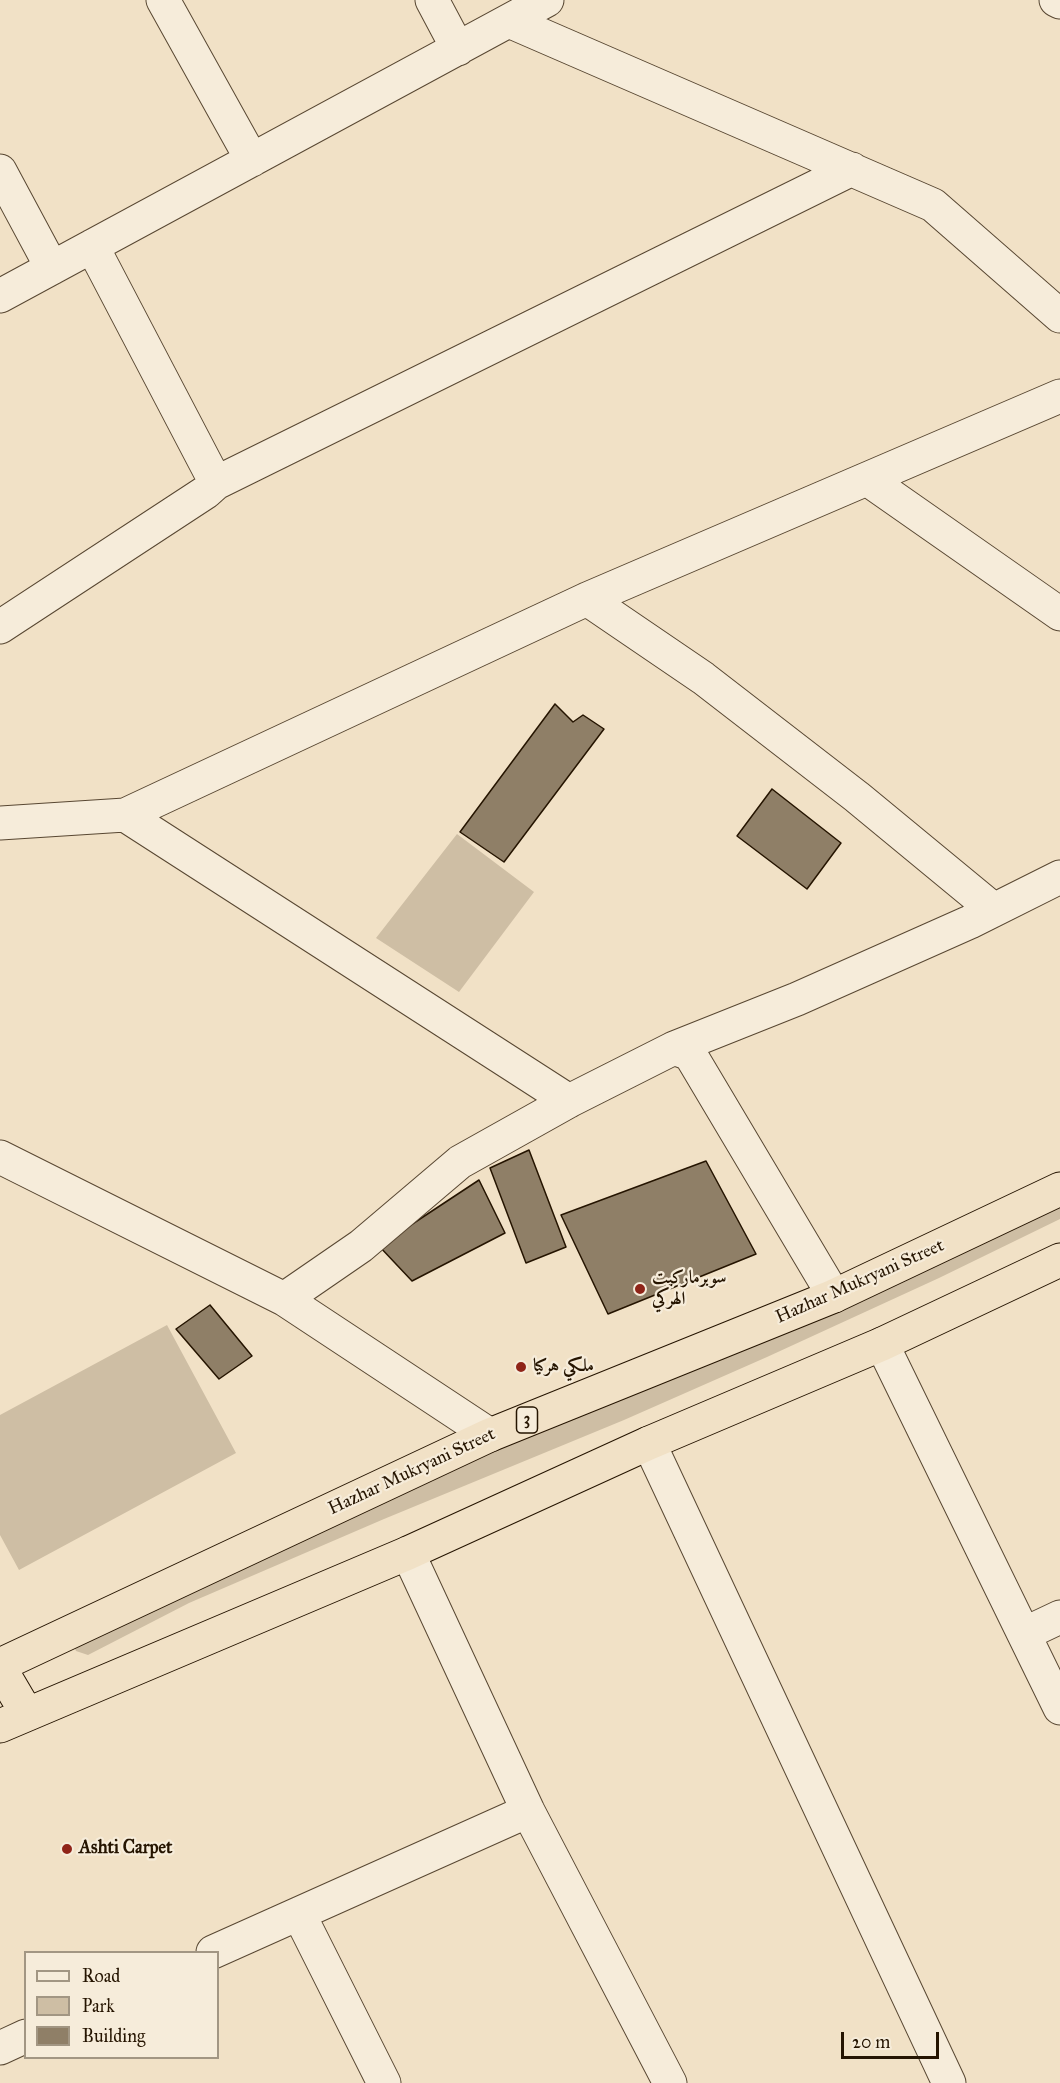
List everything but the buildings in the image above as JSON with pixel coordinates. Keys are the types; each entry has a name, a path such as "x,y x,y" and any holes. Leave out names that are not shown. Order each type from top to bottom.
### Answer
{"highway":[{"name":"Hazhar Mukryani Street","path":"0,1666 490,1435 834,1296 1060,1189"},
{"path":"0,1666 13,1720 408,1553 650,1443 882,1344 1060,1260"}],"street":[{"path":"163,0 252,160"},
{"path":"432,0 458,49"},
{"path":"0,296 547,0"},
{"path":"509,21 933,205 1060,316"},
{"path":"0,627 206,492 216,483 852,170"},
{"path":"0,171 52,268"},
{"path":"92,246 216,483"},
{"path":"0,823 125,815 587,599 1060,396"},
{"path":"867,479 1060,614"},
{"path":"587,599 703,678 857,797 994,910"},
{"path":"125,815 568,1101"},
{"path":"284,1299 361,1246 460,1162 568,1101 674,1048 797,999 994,910 1060,877"},
{"path":"674,1048 690,1054 834,1296"},
{"path":"0,1157 284,1299 490,1435"},
{"path":"882,1344 1060,1708"},
{"path":"650,1443 949,2083"},
{"path":"408,1553 528,1811 670,2083"},
{"path":"1024,1634 1060,1617"},
{"path":"217,1951 528,1811"},
{"path":"298,1914 384,2083"},
{"path":"0,2048 24,2037"}],"green space":[{"path":"457,834 534,892 459,992 376,938"},
{"path":"1060,1198 1060,1219 939,1278 767,1357 624,1420 384,1519 189,1603 88,1655 76,1651 71,1640"},
{"path":"167,1325 236,1453 19,1570 0,1535 0,1415"}],"place":[{"name":"سوبرماركيت الهركي","path":"640,1289"},
{"name":"ملكي هركيا","path":"521,1367"},
{"name":"Ashti Carpet","path":"67,1849"}]}
